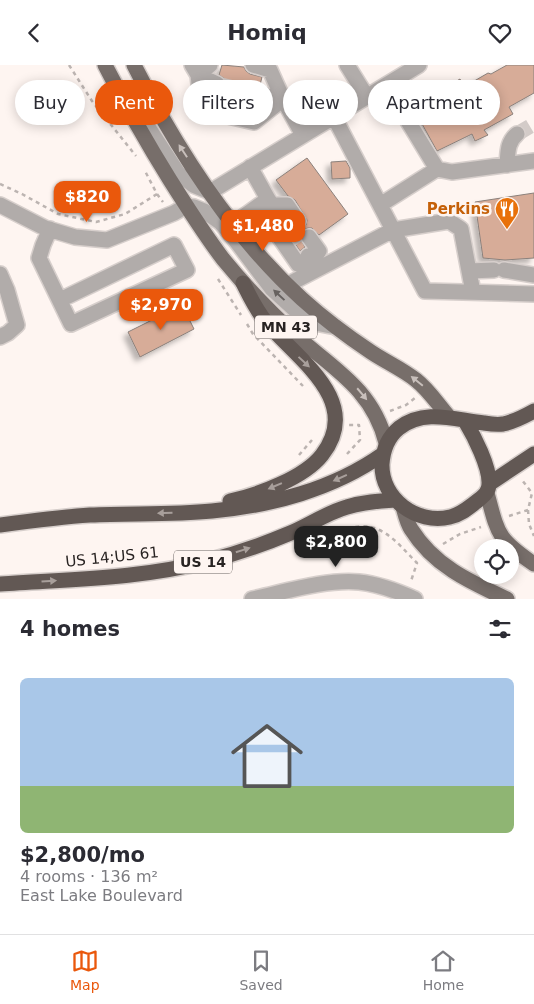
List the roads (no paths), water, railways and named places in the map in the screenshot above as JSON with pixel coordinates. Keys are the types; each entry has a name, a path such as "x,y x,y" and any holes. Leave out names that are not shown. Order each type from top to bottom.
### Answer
{"highway":[{"path":"191,512 204,506 264,491 305,471 316,463 323,454 334,428 336,419 334,409 322,383 310,367 265,321 253,304 243,283"},
{"path":"399,504 384,481 382,468 385,449 398,428 415,420 432,416 501,425 534,411"},
{"path":"465,421 477,443 488,488"},
{"path":"0,525 57,517 191,512 239,508 284,498 343,476 385,449"},
{"name":"US 14;US 61","path":"0,584 120,576 171,569 207,561 254,547 347,507 369,502 399,504 421,516 450,517 460,513 488,488 534,454"}],"main road":[{"name":"MN 43","path":"105,65 147,143 203,232 243,283 294,335 343,373 361,392 377,416 385,449"},
{"name":"MN 43","path":"134,65 172,134 210,191 233,224 270,268 336,327 370,352 417,381 432,395 449,417"},
{"path":"488,488 491,511 498,532 504,541 534,564"},
{"path":"399,504 410,528 422,543 451,571 507,599"}],"street":[{"path":"195,70 210,65"},
{"path":"253,65 270,69 283,99"},
{"path":"347,65 367,97 358,102"},
{"path":"391,80 403,69 420,65"},
{"path":"195,70 210,80"},
{"path":"195,70 202,110 254,122 283,99"},
{"path":"112,79 124,92 178,173 193,185 210,191 320,125"},
{"path":"273,97 283,99"},
{"path":"297,125 303,135"},
{"path":"338,125 425,291 534,294"},
{"path":"410,125 437,169"},
{"path":"507,165 509,144 517,134"},
{"path":"380,205 437,169 452,172 534,161"},
{"path":"250,167 272,205"},
{"path":"0,205 50,229 75,237 107,240 174,213 186,206 204,211 220,222 272,289 294,309 315,323 336,327"},
{"path":"272,205 266,218 298,264 312,262 393,230 449,221 461,229 473,293"},
{"path":"233,224 272,205 287,205 298,221"},
{"path":"50,229 39,258 60,300 72,324 187,269 174,245 60,300"},
{"path":"287,285 312,262 319,251 309,237"},
{"path":"469,271 499,270 534,275"},
{"path":"0,274 7,290 17,325 0,337"},
{"path":"252,599 305,587 357,582 378,585 415,599"}],"tunnel":[{"path":"517,134 534,124"},
{"path":"277,212 308,256"}],"place":[{"name":"Perkins","path":"507,230"}]}
